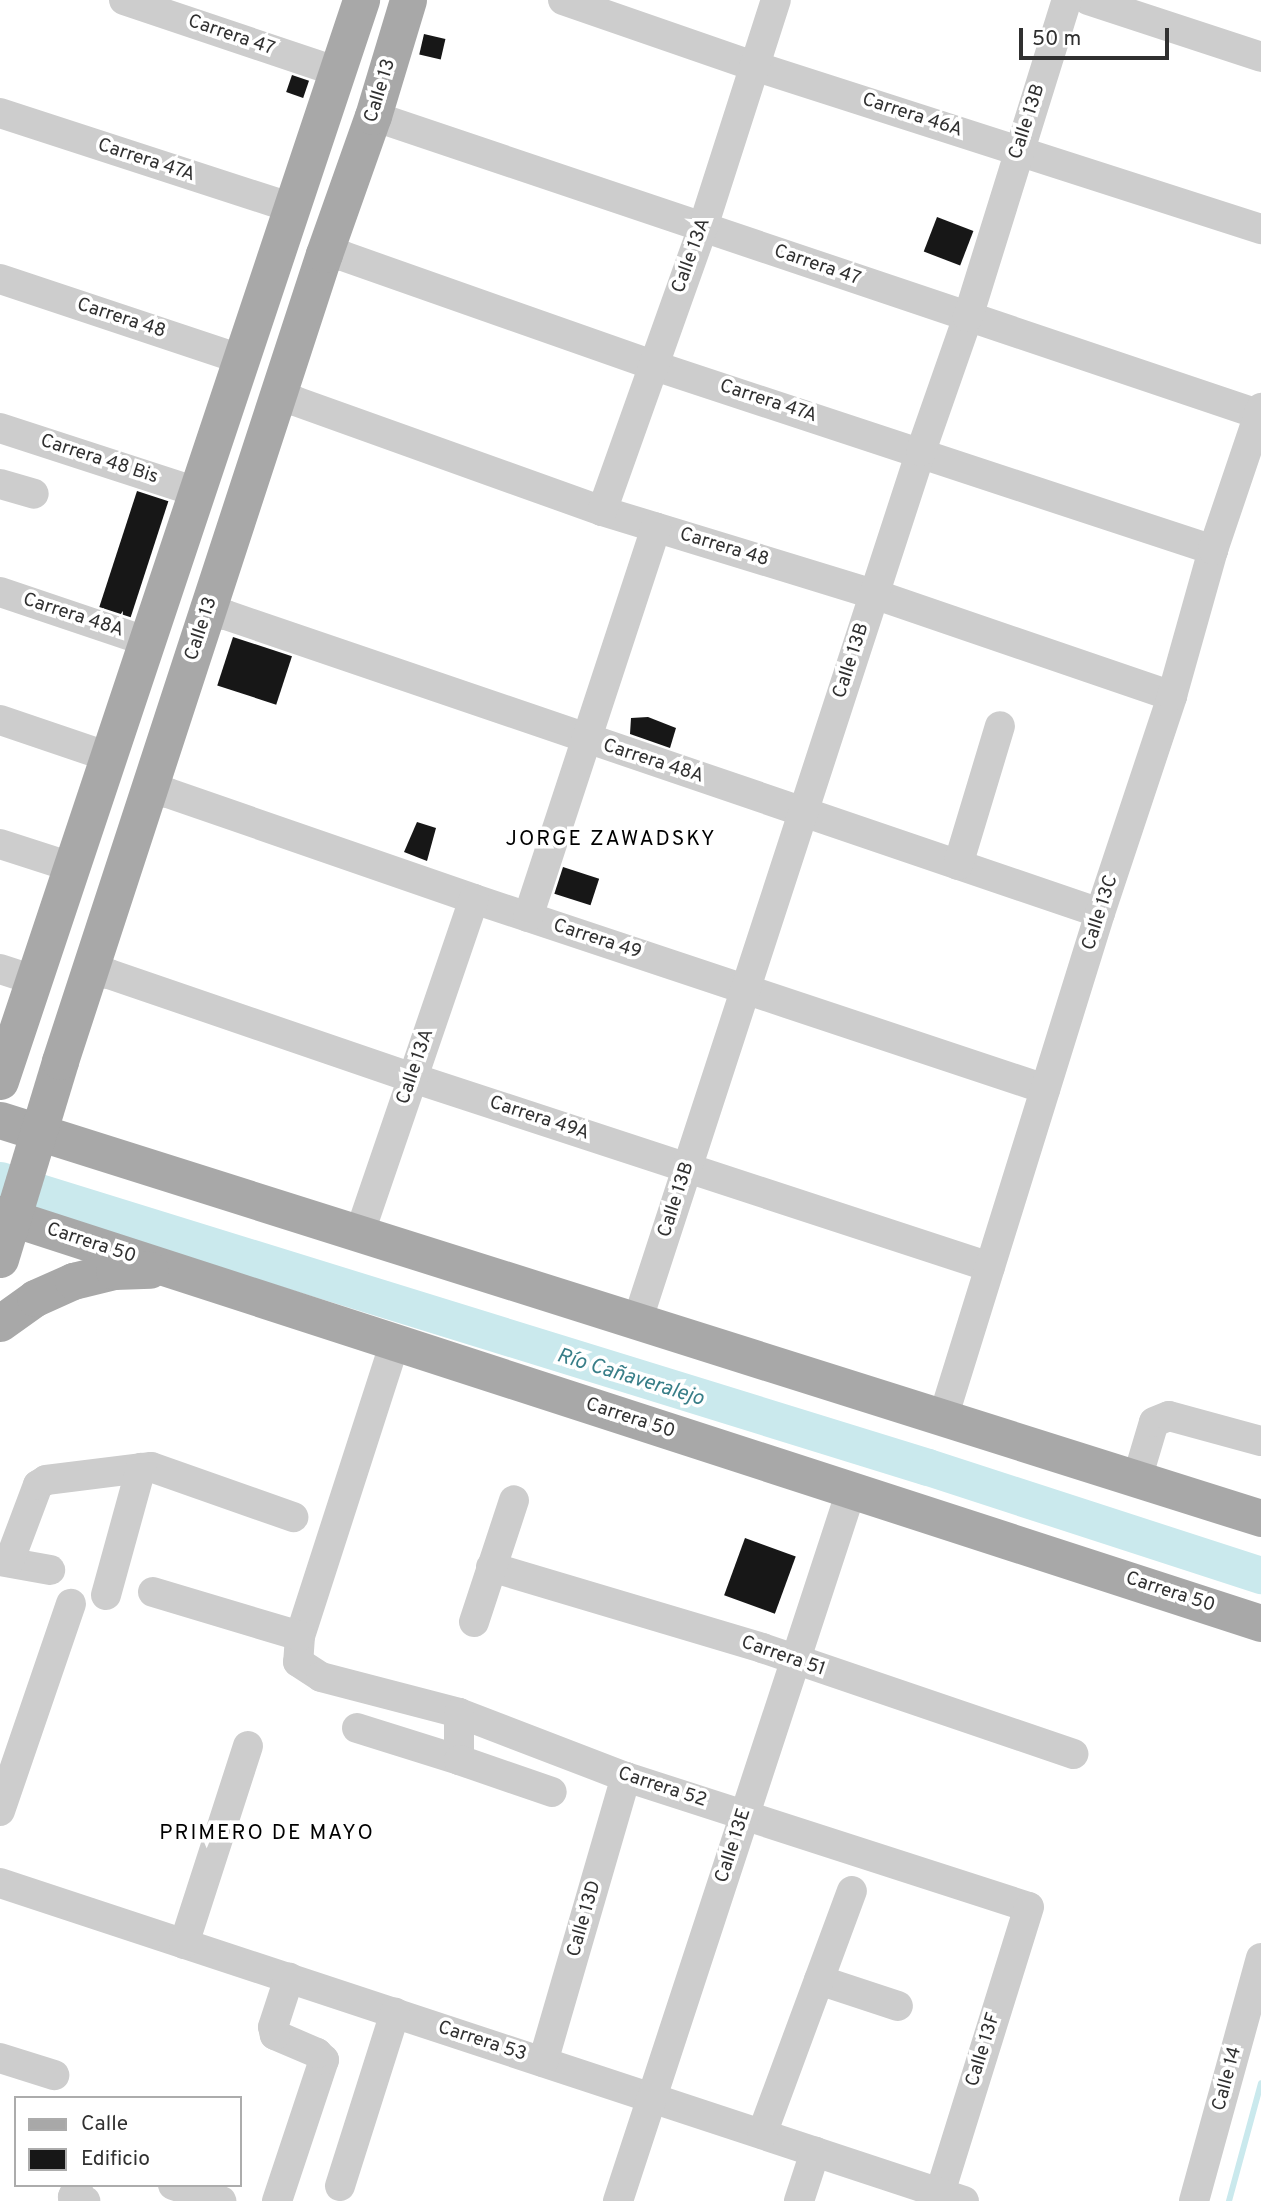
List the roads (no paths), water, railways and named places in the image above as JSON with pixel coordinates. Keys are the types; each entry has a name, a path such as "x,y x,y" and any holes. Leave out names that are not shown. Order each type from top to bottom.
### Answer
{"main road":[{"path":"0,1081 10,1035 36,981 71,867 361,0"},
{"name":"Calle 13","path":"0,1259 10,1212 36,1142 60,1061 324,254 373,116 408,0"},
{"path":"146,641 192,656"},
{"path":"60,1061 61,1089 69,1116 99,1153"},
{"path":"0,1120 36,1142 99,1153 1261,1518"},
{"name":"Carrera 50","path":"10,1212 177,1273 1259,1623"},
{"path":"0,1323 35,1298 83,1278 135,1270 177,1273"}],"street":[{"name":"Carrera 47","path":"124,0 338,72"},
{"name":"Carrera 46A","path":"564,0 754,66 1261,229"},
{"name":"Calle 13A","path":"602,510 703,227 776,0"},
{"name":"Calle 13B","path":"637,1322 921,451 968,317 1067,0"},
{"path":"1088,0 1261,57"},
{"name":"Carrera 47A","path":"0,113 292,208"},
{"name":"Carrera 47","path":"373,116 1260,413"},
{"name":"Carrera 47A","path":"324,254 343,256 652,365 921,451 1213,550"},
{"name":"Carrera 48","path":"0,279 241,359"},
{"name":"Carrera 48","path":"276,400 295,401 602,510 874,594 1172,695"},
{"name":"Calle 13C","path":"943,1418 1100,913 1172,695 1213,550 1260,413"},
{"name":"Carrera 48 Bis","path":"0,428 197,492"},
{"path":"1,488 34,494"},
{"path":"528,917 656,527"},
{"name":"Carrera 48A","path":"0,592 146,641"},
{"name":"Carrera 48A","path":"207,614 226,615 586,740 1100,913"},
{"path":"0,720 109,757"},
{"path":"958,865 1000,726"},
{"name":"Carrera 49","path":"149,790 168,793 474,899 1045,1089"},
{"path":"0,844 71,867"},
{"name":"Calle 13A","path":"359,1235 474,899"},
{"path":"0,969 36,981"},
{"name":"Carrera 49A","path":"90,972 109,974 413,1078 989,1267"},
{"path":"299,1649 395,1342"},
{"path":"1137,1479 1154,1422 1169,1416 1261,1441"},
{"path":"50,1570 4,1561 41,1482 151,1467 293,1517"},
{"path":"106,1595 141,1468"},
{"name":"Calle 13E","path":"618,2201 851,1491"},
{"path":"474,1622 514,1500"},
{"name":"Carrera 51","path":"491,1567 795,1660 1073,1754"},
{"name":"Carrera 52","path":"153,1592 299,1649 321,1677 459,1713 626,1777 1029,1907"},
{"path":"0,1811 71,1604"},
{"path":"459,1713 459,1760"},
{"path":"356,1727 552,1792"},
{"path":"184,1944 248,1746"},
{"name":"Calle 13D","path":"543,2062 626,1777"},
{"name":"Carrera 53","path":"0,1883 952,2197"},
{"path":"762,2134 852,1891"},
{"name":"Calle 13F","path":"952,2197 1029,1907"},
{"name":"Calle 14","path":"1194,2201 1261,1958"},
{"path":"277,2201 324,2060 317,2053 275,2035 273,2026 289,1978"},
{"path":"819,1980 898,2007"},
{"path":"340,2186 395,2013"},
{"path":"0,2058 54,2075"},
{"path":"799,2201 815,2152"},
{"path":"77,2187 74,2197 85,2201"},
{"path":"179,2187 221,2201"}],"waterway":[{"name":"Río Cañaveralejo","path":"0,1180 928,1467 1261,1575"},
{"path":"1229,2201 1261,2083"}],"district":[{"name":"JORGE ZAWADSKY","path":"611,840"},
{"name":"PRIMERO DE MAYO","path":"267,1834"}]}
